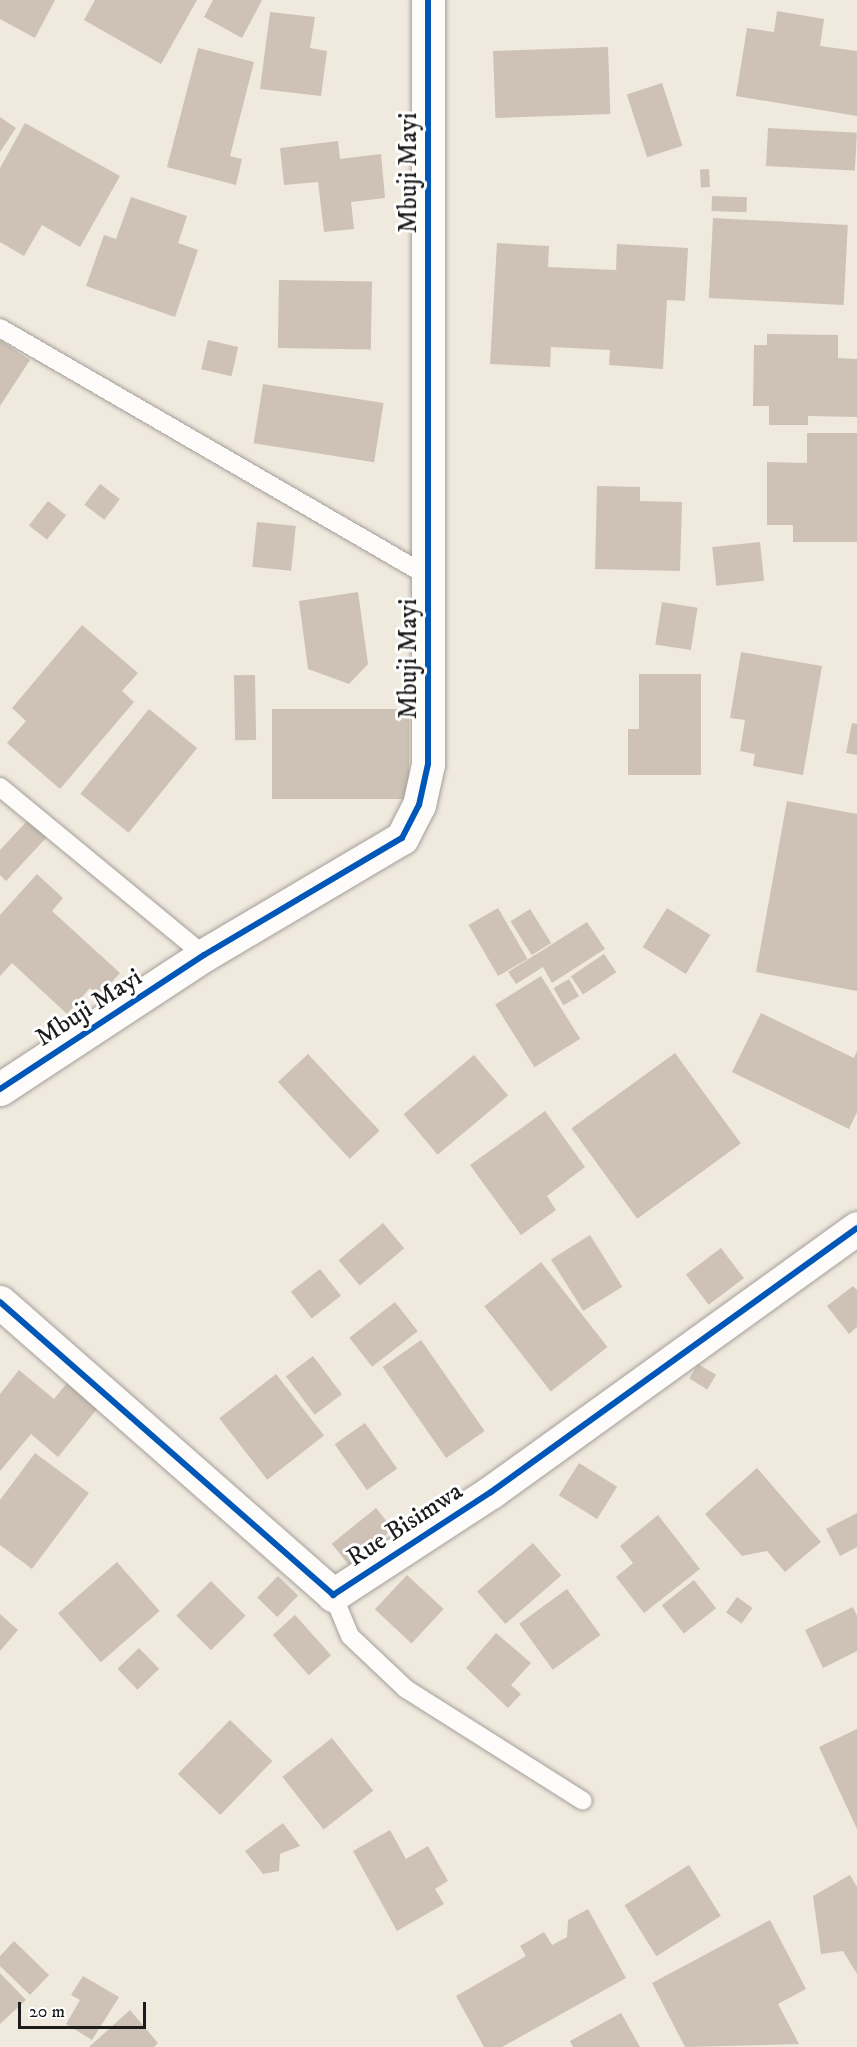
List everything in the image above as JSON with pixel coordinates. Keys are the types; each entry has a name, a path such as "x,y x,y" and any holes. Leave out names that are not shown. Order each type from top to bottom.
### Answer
{"street":[{"name":"Mbuji Mayi","path":"0,1089 204,956 402,838 419,805 428,764 428,0"},
{"name":"Rue Bisimwa","path":"0,1302 333,1595 491,1492 857,1228"}],"lane":[{"path":"0,328 428,576"},
{"path":"0,787 204,956"},
{"path":"333,1595 350,1636 406,1689 583,1801"}],"building":[{"path":"0,0 55,0 35,38 0,19"},
{"path":"95,0 197,0 161,64 84,20"},
{"path":"213,0 262,0 242,38 204,17"},
{"path":"777,11 824,19 820,46 857,51 857,116 736,96 747,28 774,32"},
{"path":"270,12 315,17 310,48 327,51 321,96 260,89"},
{"path":"608,47 610,114 495,118 493,51"},
{"path":"198,48 254,62 230,156 242,159 236,185 167,167"},
{"path":"662,83 682,146 647,157 627,94"},
{"path":"0,117 16,128 0,152"},
{"path":"25,123 120,176 80,247 42,225 24,256 0,242 0,168"},
{"path":"768,128 857,133 855,171 766,166"},
{"path":"338,141 340,159 381,154 385,198 351,202 354,229 324,232 318,182 284,185 280,148"},
{"path":"700,169 709,169 710,187 701,187"},
{"path":"712,196 747,197 746,212 711,211"},
{"path":"131,197 187,216 178,243 198,250 175,317 86,286 104,235 116,239"},
{"path":"713,218 848,225 844,305 709,298"},
{"path":"497,243 549,246 548,267 616,270 617,244 688,248 685,301 667,300 663,369 609,365 610,350 551,347 550,367 490,364"},
{"path":"279,280 372,282 371,350 278,348"},
{"path":"767,334 838,335 838,358 857,359 857,417 808,416 808,425 769,425 769,406 753,406 754,345 767,345"},
{"path":"0,340 30,360 0,406"},
{"path":"208,340 238,347 231,376 201,369"},
{"path":"263,384 383,403 374,462 254,443"},
{"path":"807,433 857,433 857,542 793,542 793,525 767,525 767,462 807,463"},
{"path":"100,484 120,499 104,520 84,505"},
{"path":"597,486 640,487 640,501 682,502 680,571 595,569"},
{"path":"48,501 66,515 47,540 29,525"},
{"path":"257,522 296,526 291,571 252,567"},
{"path":"760,542 764,581 716,586 712,547"},
{"path":"358,592 368,664 349,684 308,669 299,601"},
{"path":"662,602 698,608 691,650 655,644"},
{"path":"82,625 138,673 122,691 134,702 60,789 7,743 26,721 12,708"},
{"path":"741,652 822,666 803,775 753,766 755,754 740,751 745,720 730,718"},
{"path":"639,674 701,674 701,775 628,775 628,729 639,729"},
{"path":"234,675 255,675 256,740 235,740"},
{"path":"149,709 197,748 129,833 80,794"},
{"path":"272,709 409,709 409,799 272,799"},
{"path":"852,723 857,724 857,755 846,753"},
{"path":"787,801 857,814 857,991 756,972"},
{"path":"29,819 47,837 6,881 0,875 0,850"},
{"path":"37,874 63,898 52,911 120,973 99,996 90,988 67,1014 12,963 0,976 0,915"},
{"path":"498,908 528,959 498,976 469,925"},
{"path":"667,908 710,935 686,974 643,947"},
{"path":"530,909 551,943 532,955 510,921"},
{"path":"587,922 605,949 552,983 543,967 516,984 508,972"},
{"path":"604,954 616,972 583,995 571,976"},
{"path":"541,976 580,1039 534,1067 495,1005"},
{"path":"569,979 579,996 563,1005 553,988"},
{"path":"761,1013 854,1058 857,1051 857,1112 849,1129 732,1072"},
{"path":"675,1053 741,1144 637,1219 571,1128"},
{"path":"308,1054 380,1131 350,1159 278,1082"},
{"path":"474,1055 508,1096 438,1155 404,1114"},
{"path":"545,1111 585,1167 547,1196 556,1210 521,1235 470,1165"},
{"path":"383,1223 404,1248 360,1286 339,1260"},
{"path":"590,1235 622,1287 583,1311 551,1259"},
{"path":"721,1248 744,1278 709,1305 686,1274"},
{"path":"541,1262 607,1347 551,1391 484,1306"},
{"path":"320,1269 341,1296 312,1319 291,1292"},
{"path":"853,1286 857,1290 857,1327 849,1334 827,1306"},
{"path":"395,1302 418,1331 372,1367 349,1338"},
{"path":"421,1340 485,1431 446,1458 382,1367"},
{"path":"313,1356 342,1394 315,1415 286,1376"},
{"path":"698,1364 716,1375 707,1389 689,1379"},
{"path":"19,1370 54,1399 71,1378 101,1404 58,1457 31,1434 0,1471 0,1394"},
{"path":"276,1374 324,1435 267,1480 219,1418"},
{"path":"365,1423 397,1469 367,1490 335,1444"},
{"path":"35,1453 89,1493 32,1569 0,1545 0,1500"},
{"path":"579,1463 617,1487 597,1519 559,1495"},
{"path":"757,1468 821,1542 785,1572 767,1551 742,1556 705,1514"},
{"path":"376,1508 393,1529 349,1565 332,1544"},
{"path":"857,1513 857,1547 840,1556 826,1529"},
{"path":"658,1515 700,1569 644,1613 616,1577 633,1563 620,1546"},
{"path":"533,1543 561,1575 505,1624 477,1592"},
{"path":"117,1562 160,1611 101,1662 58,1613"},
{"path":"407,1575 444,1609 412,1643 375,1609"},
{"path":"278,1576 298,1595 277,1617 257,1598"},
{"path":"694,1580 716,1608 684,1634 662,1605"},
{"path":"211,1581 246,1616 211,1650 176,1616"},
{"path":"567,1589 601,1635 553,1670 519,1624"},
{"path":"737,1597 753,1608 742,1623 726,1613"},
{"path":"853,1607 857,1616 857,1651 823,1668 805,1630"},
{"path":"0,1614 18,1630 0,1651"},
{"path":"295,1615 331,1655 309,1675 273,1635"},
{"path":"496,1633 531,1663 511,1685 521,1694 508,1708 466,1668"},
{"path":"139,1648 159,1669 138,1690 117,1669"},
{"path":"230,1720 272,1761 220,1815 178,1774"},
{"path":"857,1729 857,1829 819,1747"},
{"path":"332,1738 373,1791 324,1830 282,1777"},
{"path":"283,1823 300,1846 280,1854 279,1871 263,1874 245,1851"},
{"path":"390,1830 406,1859 428,1846 448,1881 435,1889 444,1904 397,1931 353,1851"},
{"path":"689,1865 721,1916 656,1956 625,1905"},
{"path":"850,1875 857,1887 857,1974 843,1951 821,1954 813,1896"},
{"path":"588,1909 626,1978 502,2047 484,2047 456,1996 526,1956 520,1946 544,1932 552,1945 567,1937 568,1920"},
{"path":"770,1920 806,1989 778,2004 799,2044 685,2047 652,1983"},
{"path":"14,1941 49,1975 30,1995 0,1966 0,1956"},
{"path":"0,1973 26,2000 0,2024"},
{"path":"83,1976 119,1997 92,2040 66,2024 80,2000 71,1995"},
{"path":"130,2010 158,2043 154,2047 89,2047"},
{"path":"621,2013 640,2047 573,2047 570,2041"}],"cycle path":[{"path":"0,1089 204,955 402,838 419,805 428,764 428,0"},
{"path":"0,1302 333,1595 491,1492 857,1228"}]}
